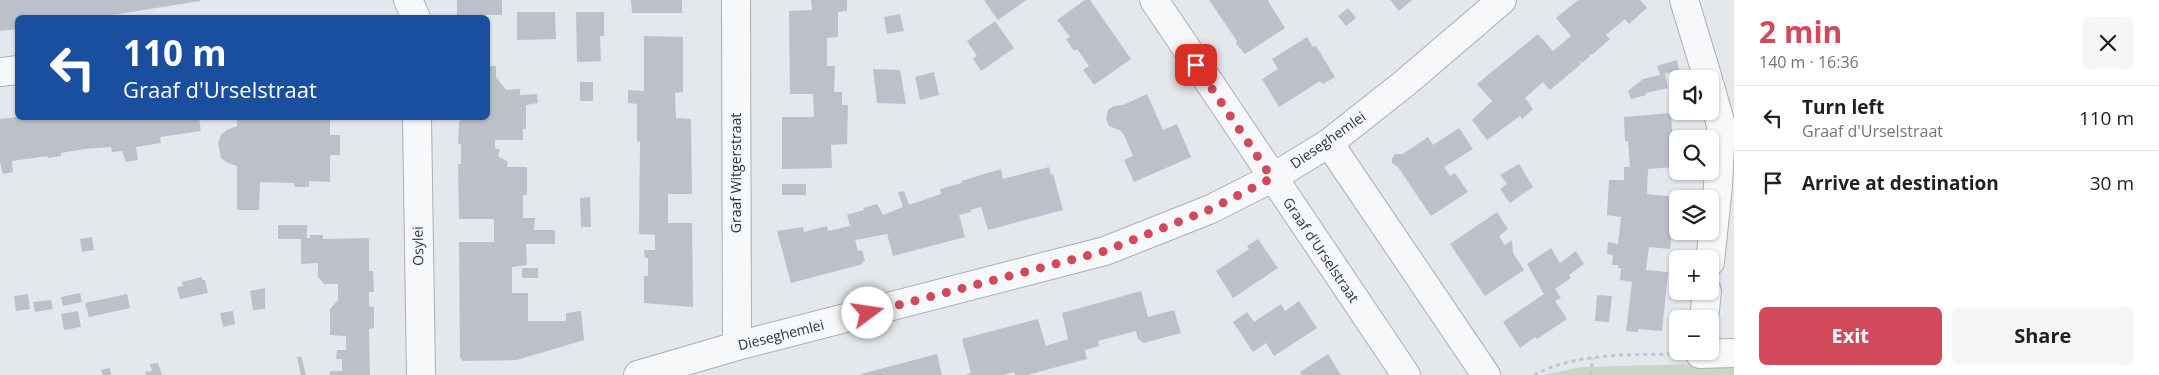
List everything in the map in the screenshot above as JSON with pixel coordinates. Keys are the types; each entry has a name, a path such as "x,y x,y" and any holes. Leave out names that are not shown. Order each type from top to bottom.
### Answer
{"street":[{"path":"408,0 414,15"},
{"name":"Graaf Witgerstraat","path":"736,0 737,346"},
{"name":"Graaf d'Urselstraat","path":"1154,0 1406,375"},
{"name":"Dieseghemlei","path":"638,375 737,346 1105,251 1211,209 1272,178 1329,142 1405,83 1502,0"},
{"path":"1684,0 1705,70"},
{"path":"0,72 15,70"},
{"path":"1711,250 1718,186 1721,126 1719,119"},
{"name":"Osylei","path":"417,120 421,375"},
{"path":"1329,142 1486,375"},
{"path":"1718,186 1734,232"},
{"path":"1719,353 1734,353"}],"path":[{"path":"1534,375 1548,367 1593,358 1669,354"},
{"path":"1590,375 1593,358"}],"green space":[{"path":"1734,363 1734,375 1544,375 1581,367"}],"building":[{"path":"0,0 200,0 112,15 15,15 15,29 0,31"},
{"path":"457,0 502,0 502,15 457,15"},
{"path":"631,0 682,0 682,13 632,13"},
{"path":"811,0 847,0 847,11 838,12 838,37 827,38 827,66 835,66 834,92 842,92 842,105 848,105 847,144 831,145 832,168 782,169 782,117 814,117 813,94 790,94 789,11 812,10"},
{"path":"984,0 1026,0 998,20"},
{"path":"1085,0 1090,0 1131,59 1094,85 1083,70 1089,66 1077,49 1074,51 1066,39 1070,37 1057,20"},
{"path":"1209,0 1270,0 1268,1 1285,28 1245,54 1236,44 1237,41"},
{"path":"1390,0 1412,0 1399,11"},
{"path":"1578,0 1640,0 1647,8 1629,24 1625,19 1606,35 1610,39 1593,54 1589,55 1582,63 1581,61 1579,62 1581,64 1550,90 1543,82 1525,98 1533,109 1522,119 1520,116 1487,140 1472,120 1492,101 1477,84 1538,34 1553,51 1571,36 1556,18"},
{"path":"1348,8 1356,18 1346,26 1338,16"},
{"path":"517,12 555,12 556,39 517,40"},
{"path":"576,12 604,12 604,36 600,36 601,61 577,62"},
{"path":"900,14 904,31 887,34 884,17"},
{"path":"995,21 1014,48 981,71 973,59 977,56 967,41"},
{"path":"644,36 683,37 683,92 675,93 676,118 691,119 692,194 668,194 668,223 692,223 693,307 644,303 644,276 648,276 648,258 645,258 644,250 655,250 655,235 639,234 640,141 637,142 637,104 628,103 628,90 644,91"},
{"path":"1307,37 1313,47 1316,46 1335,77 1323,84 1320,81 1279,107 1262,79 1278,69 1272,59"},
{"path":"1677,60 1679,70 1669,70 1669,73 1660,75 1657,66"},
{"path":"490,66 496,66 496,77 506,90 520,89 520,95 537,94 538,103 526,105 526,129 523,129 523,140 495,140 495,148 500,150 498,156 508,162 507,167 527,167 527,195 523,195 523,218 535,218 534,230 555,230 555,244 526,244 527,265 512,267 512,293 528,293 528,321 566,321 566,313 581,311 584,340 517,360 463,361 460,357 459,242 494,242 494,219 459,219 458,164 461,164 461,144 458,144 459,122 461,120 490,120"},
{"path":"873,69 900,70 906,104 877,103"},
{"path":"934,72 939,95 920,100 915,77"},
{"path":"1665,74 1668,88 1631,99 1628,91 1643,79"},
{"path":"580,82 593,82 593,101 580,101"},
{"path":"1147,94 1163,130 1177,124 1191,157 1134,182 1124,160 1133,156 1124,135 1121,131 1109,126 1106,119 1108,110 1114,106 1123,105"},
{"path":"1669,113 1669,120 1671,120 1672,130 1669,130 1669,167 1648,169 1647,194 1669,196 1670,249 1649,247 1646,270 1668,272 1662,331 1638,329 1638,332 1626,331 1632,282 1620,280 1621,268 1618,268 1618,265 1612,265 1613,255 1607,254 1608,242 1618,244 1621,217 1607,215 1609,180 1624,180 1624,167 1630,167 1628,141 1625,141 1624,117"},
{"path":"15,117 15,120 199,120 201,131 160,137 161,143 136,147 138,160 126,162 122,151 112,152 111,147 84,149 61,153 61,156 12,161 13,172 3,174 0,163 0,119"},
{"path":"237,120 330,120 330,135 340,135 340,155 330,155 330,182 309,181 309,187 295,187 294,183 260,182 259,210 237,210 237,166 221,158 218,143 221,135 237,126"},
{"path":"1459,128 1473,149 1444,167 1450,176 1455,173 1468,192 1431,216 1398,167 1392,163 1392,159 1395,154 1403,154 1428,137 1433,145"},
{"path":"1519,164 1533,187 1510,203 1500,189 1507,184 1500,175"},
{"path":"1049,167 1051,175 1053,174 1063,210 988,230 981,207 959,215 965,237 893,256 887,234 855,240 858,251 862,250 865,261 862,262 863,264 791,283 777,231 803,227 804,232 827,226 828,231 850,226 847,215 864,210 863,208 877,204 883,215 903,207 898,192 904,191 909,205 941,194 940,189 1001,169 1003,179"},
{"path":"782,184 806,184 806,195 782,195"},
{"path":"590,197 591,227 581,227 580,198"},
{"path":"1497,212 1508,229 1499,236 1505,245 1512,240 1513,253 1524,270 1485,296 1450,244"},
{"path":"278,225 307,225 307,238 310,238 310,235 323,235 323,239 369,238 369,271 373,271 374,292 369,292 369,306 374,307 374,328 369,329 370,375 330,375 330,371 342,371 342,359 336,359 337,350 346,350 346,336 330,335 330,309 338,300 338,284 324,284 318,277 318,263 301,264 301,239 278,239"},
{"path":"92,237 94,250 82,252 80,239"},
{"path":"1258,239 1278,268 1233,298 1216,271 1249,249 1247,246"},
{"path":"1551,248 1560,263 1576,251 1584,264 1569,275 1571,278 1555,289 1561,298 1555,301 1567,319 1520,348 1503,322 1544,294 1527,264"},
{"path":"522,268 538,268 538,278 522,278"},
{"path":"202,277 202,280 205,280 208,293 180,299 177,287 183,286 182,282"},
{"path":"265,288 265,309 253,310 250,291"},
{"path":"1141,291 1148,317 1174,310 1181,333 1144,343 1138,339 1136,331 1098,341 1099,346 1085,350 1087,359 1027,375 1015,375 1014,372 1003,375 965,375 971,373 962,339 1038,319 1046,346 1068,339 1062,313"},
{"path":"80,293 82,302 63,306 61,297"},
{"path":"28,294 30,309 16,311 14,296"},
{"path":"127,294 130,308 89,317 85,303"},
{"path":"1597,295 1612,296 1609,322 1595,321"},
{"path":"51,300 53,309 35,312 33,302"},
{"path":"1299,301 1317,328 1274,356 1266,343 1253,352 1233,322 1247,312 1254,322 1281,304 1285,311"},
{"path":"78,311 81,327 64,330 61,314"},
{"path":"233,311 235,324 223,327 220,313"},
{"path":"937,354 942,375 861,375 861,374"},
{"path":"1328,354 1341,375 1302,375 1300,372"},
{"path":"301,356 306,375 301,375 297,357"},
{"path":"158,363 162,375 146,375 145,372 152,371 150,364"},
{"path":"110,368 111,375 103,375 101,370"}],"route":[{"path":"868,313 1105,251 1211,209 1272,178 1196,65"}]}
